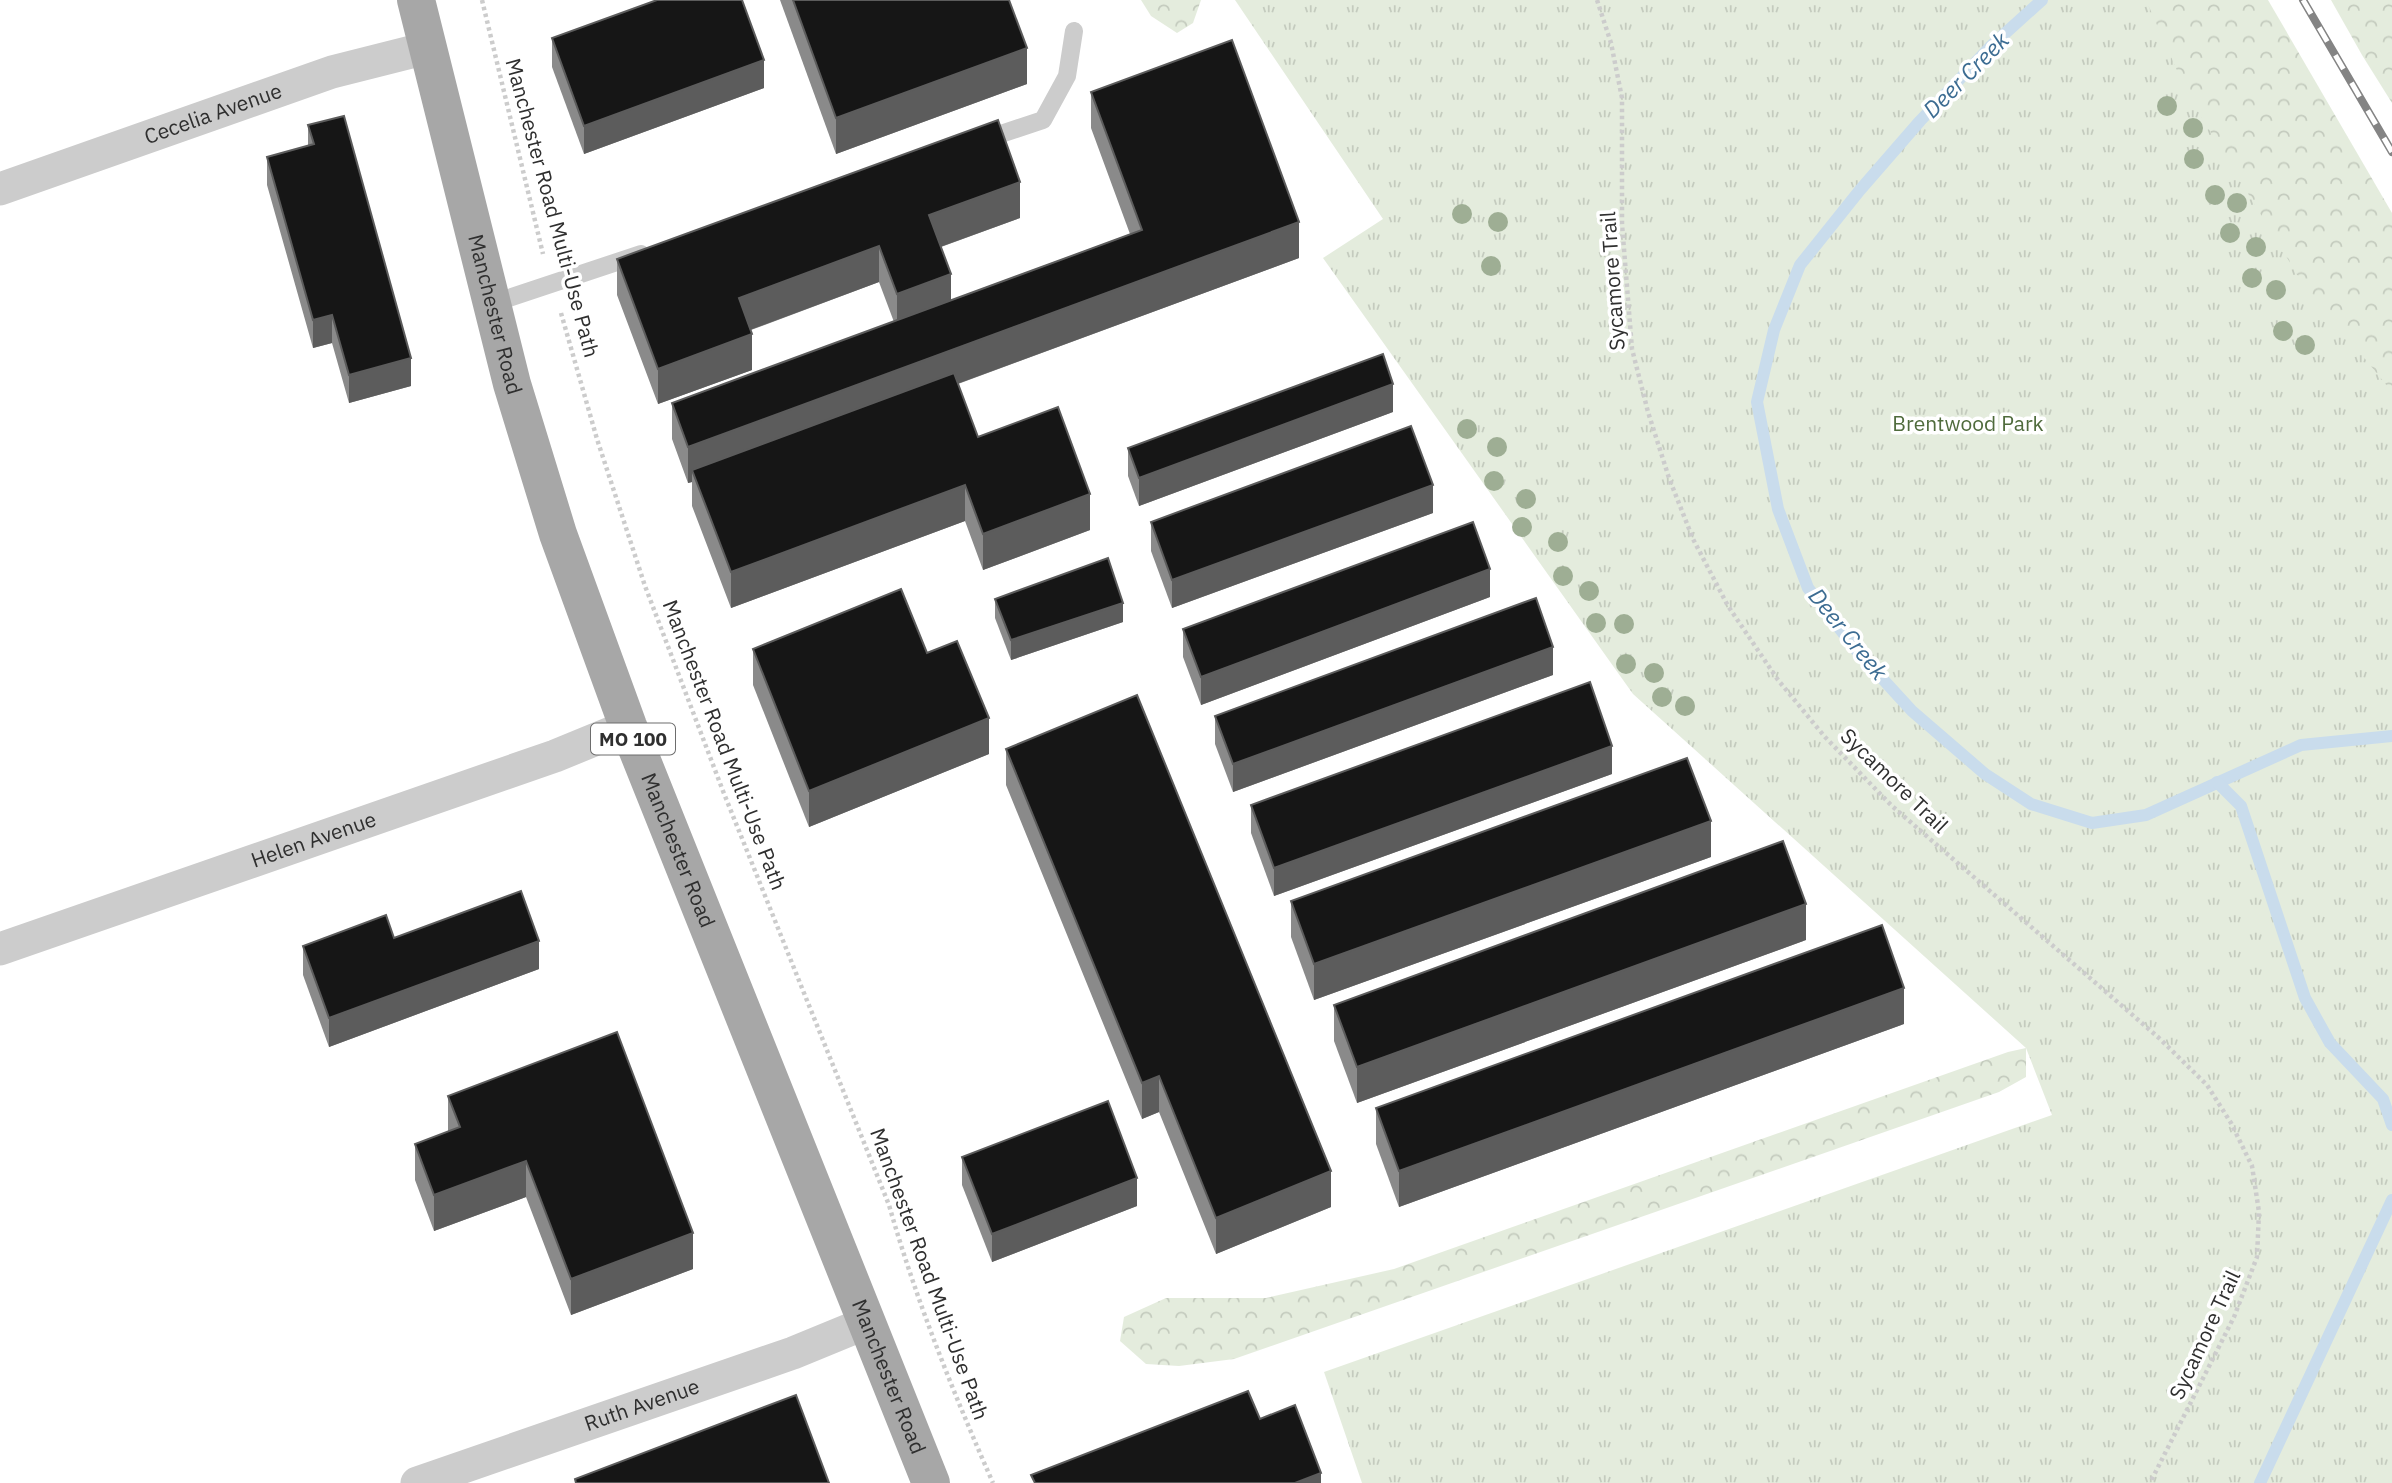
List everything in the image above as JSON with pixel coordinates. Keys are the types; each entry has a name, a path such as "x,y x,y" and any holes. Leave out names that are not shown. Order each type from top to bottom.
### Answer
{"main road":[{"name":"Manchester Road","path":"416,0 491,304 545,496 628,726 931,1483"}],"street":[{"name":"Cecelia Avenue","path":"0,189 332,72 427,48"},
{"name":"Helen Avenue","path":"0,949 563,753 628,726"},
{"name":"Ruth Avenue","path":"416,1483 793,1353 866,1323"}],"lane":[{"path":"963,146 1043,120 1067,76 1074,31"},
{"path":"491,304 658,248"}],"path":[{"name":"Manchester Road Multi-Use Path","path":"482,0 542,251 597,439 645,586 718,779 890,1205 902,1251 935,1345 993,1483"},
{"name":"Sycamore Trail","path":"1597,0 1611,44 1622,98 1622,224 1632,349 1669,478 1693,539 1728,606 1778,680 1825,737 1892,806 2159,1038 2207,1085 2231,1123 2252,1166 2259,1212 2257,1257 2234,1317 2150,1483"}],"green space":[{"path":"1141,0 1201,0 1193,23 1177,33 1151,16"},
{"name":"Brentwood Park","path":"1235,0 2262,0 2392,227 2392,1483 1362,1483 1324,1372 2052,1115 2026,1048 1633,694 1323,258 1383,219"},
{"path":"2146,0 2268,0 2392,213 2392,392 2300,279 2187,93"},
{"path":"2331,0 2392,0 2392,103 2362,55"},
{"path":"2026,1048 2026,1077 1999,1092 1234,1359 1179,1366 1146,1364 1120,1341 1124,1317 1166,1298 1266,1298 1394,1269 2008,1052"}],"building":[{"path":"657,0 742,0 764,60 584,126 552,38"},
{"path":"793,0 1009,0 1027,48 836,118"},
{"path":"1232,40 1299,222 688,447 672,403 1142,230 1091,92"},
{"path":"344,116 411,358 349,375 332,315 313,320 267,157 314,144 308,125"},
{"path":"998,120 1020,182 929,215 951,274 897,294 879,246 739,298 752,334 658,369 617,259"},
{"path":"1383,354 1393,384 1139,478 1128,448"},
{"path":"954,373 978,437 1058,407 1090,494 983,534 965,485 731,572 692,470"},
{"path":"1411,426 1433,485 1172,580 1151,522"},
{"path":"1473,522 1490,569 1201,677 1183,629"},
{"path":"1108,558 1123,603 1011,640 995,599"},
{"path":"901,589 927,653 957,641 989,718 809,791 753,649"},
{"path":"1536,598 1553,647 1233,764 1215,716"},
{"path":"1590,682 1612,746 1274,868 1251,805"},
{"path":"1137,695 1331,1171 1216,1218 1159,1076 1142,1083 1006,749"},
{"path":"1687,758 1711,821 1314,964 1291,901"},
{"path":"1783,841 1806,904 1357,1067 1334,1005"},
{"path":"521,891 539,941 329,1018 303,946 386,915 394,938"},
{"path":"1882,925 1904,988 1399,1171 1376,1108"},
{"path":"617,1032 693,1233 571,1279 526,1161 434,1195 415,1144 460,1127 448,1096"},
{"path":"1108,1101 1137,1178 992,1234 962,1157"},
{"path":"1248,1391 1260,1419 1295,1405 1321,1473 1295,1483 1035,1483 1031,1475"},
{"path":"796,1395 829,1483 576,1483 575,1479"}],"waterway":[{"name":"Deer Creek","path":"2042,0 1990,47 1860,190 1800,265 1774,330 1757,402 1778,509 1808,588 1858,652 1912,711 1985,774 2031,804 2092,823 2146,815 2301,745 2392,736"},
{"path":"2217,782 2241,806 2305,998 2330,1043 2383,1099 2392,1125"},
{"path":"2260,1483 2392,1200"}],"railway":[{"path":"2303,0 2392,152"}]}
